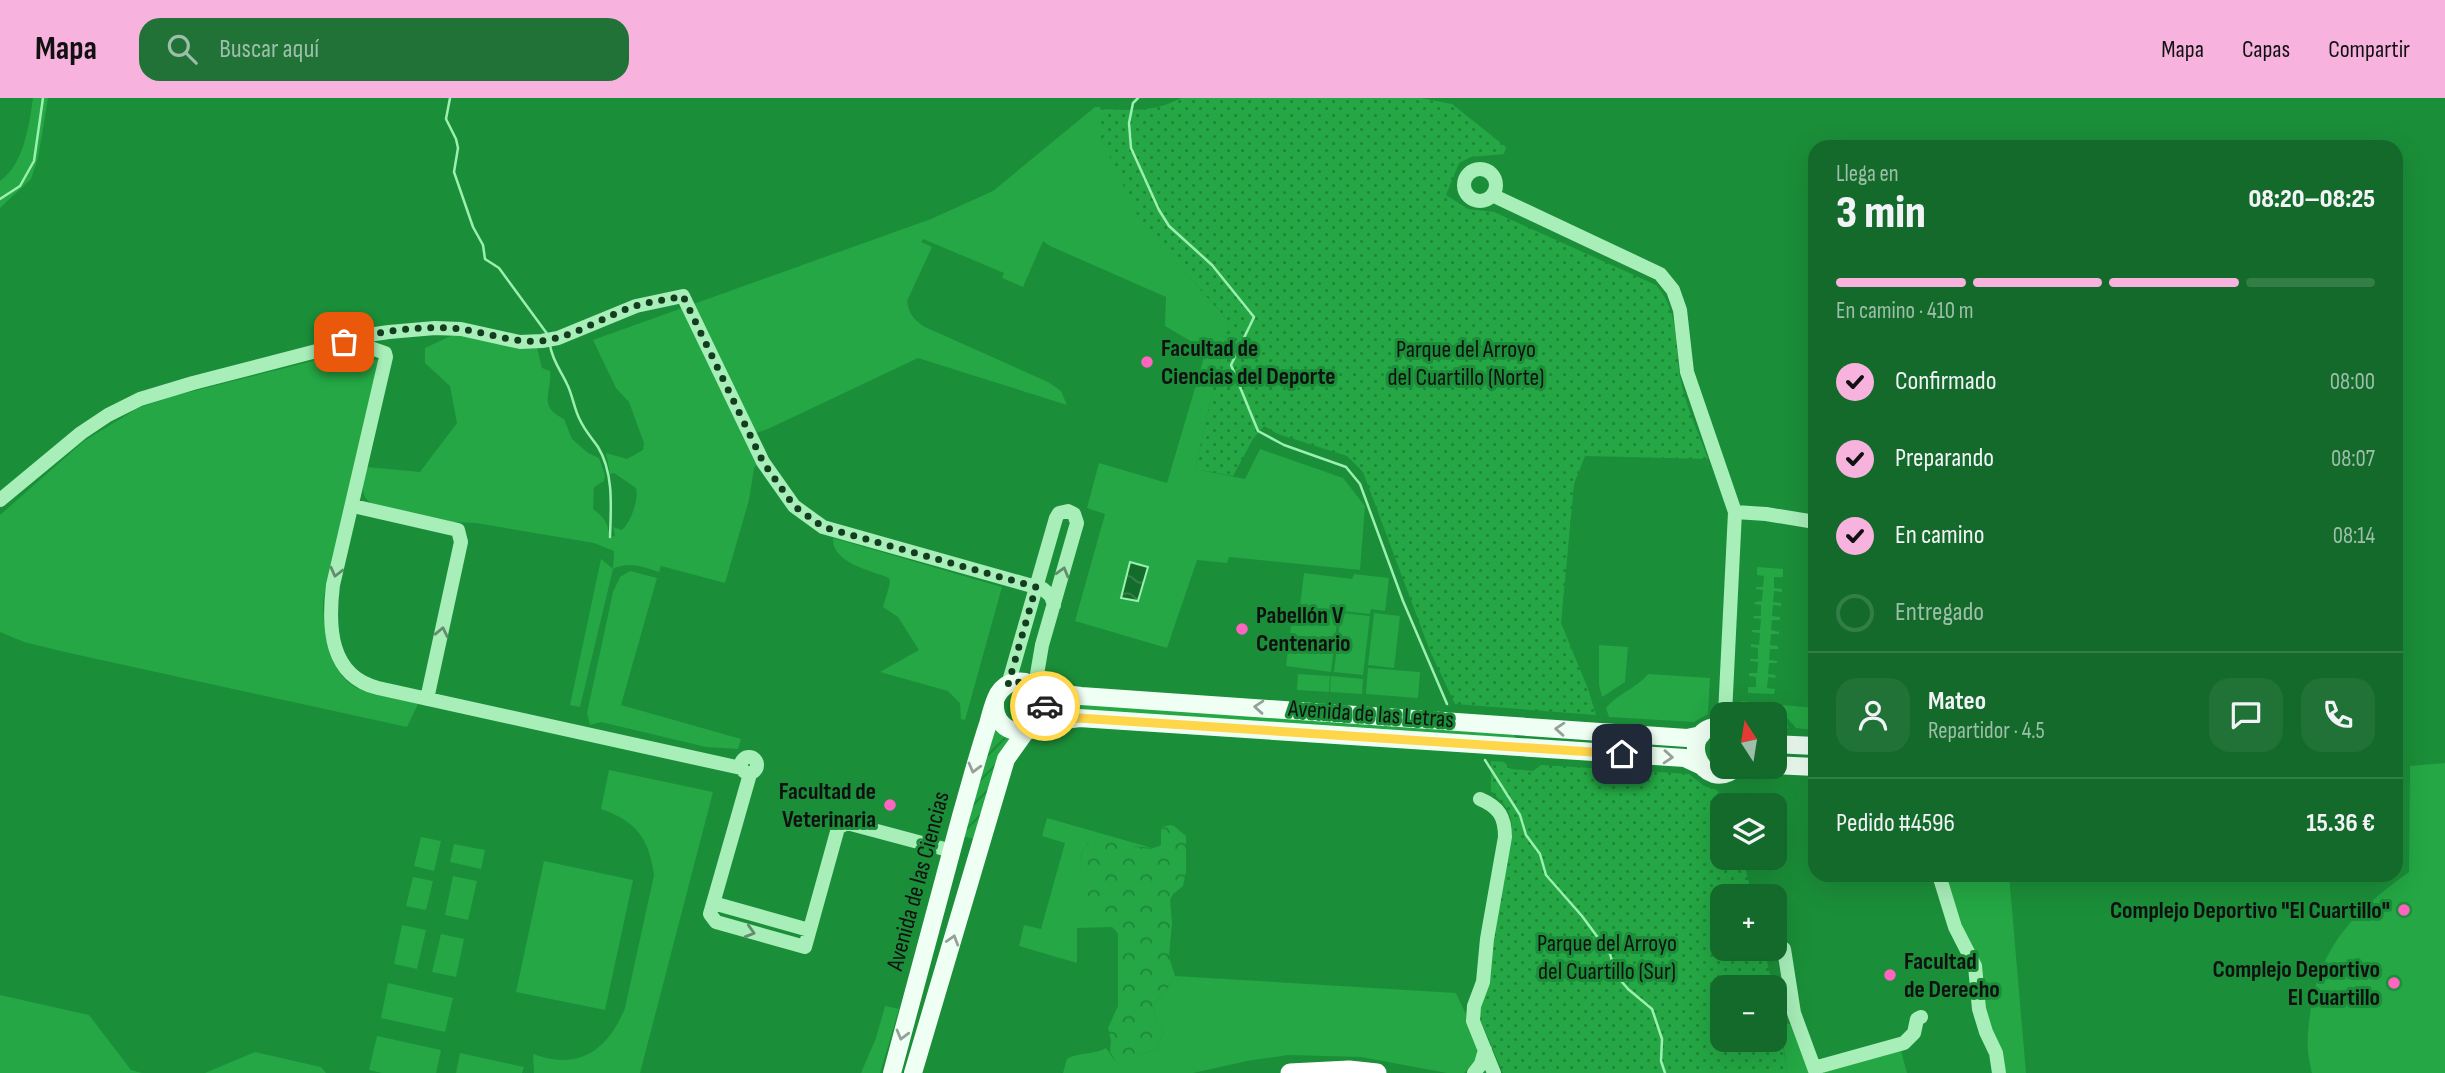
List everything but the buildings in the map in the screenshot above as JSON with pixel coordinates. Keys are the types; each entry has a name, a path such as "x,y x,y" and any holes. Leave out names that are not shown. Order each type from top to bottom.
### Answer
{"highway":[{"path":"1290,1073 1349,1070 1377,1073"}],"main road":[{"path":"1022,681 1037,688 1045,708 1032,728 1011,730 1002,724 996,714 995,703 999,692 1008,685 1022,681"},
{"name":"Avenida de las Letras","path":"1037,688 1081,696 1687,738 1701,735"},
{"name":"Avenida de las Ciencias","path":"892,1073 978,753 995,703"},
{"name":"Avenida de las Letras","path":"1032,728 1079,718 1685,758 1710,772"},
{"name":"Avenida de las Ciencias","path":"914,1073 1006,759 1032,728"},
{"path":"1700,765 1696,750 1701,735 1710,729"},
{"path":"1787,745 1808,746"},
{"path":"1787,766 1808,767"}],"street":[{"path":"1492,195 1660,274 1673,290 1680,310 1686,372 1735,512 1726,702"},
{"path":"0,500 81,433 108,415 140,399 328,348 361,336 435,328 461,329 520,342 549,339 636,306 683,296 763,462 794,506 823,527 1036,587 1048,592 1054,605"},
{"path":"328,348 368,347 382,351 386,357 333,585 329,618 332,639 340,658 353,676 366,685 744,767 710,914 716,922 805,947 838,828 847,823 951,851"},
{"path":"353,506 457,530 461,542 427,699"},
{"path":"1008,685 1056,519 1063,511 1072,512 1077,523 1042,645 1037,688"},
{"path":"1735,512 1808,521"},
{"path":"1526,748 1527,726"},
{"path":"1480,799 1494,805 1505,820 1505,836 1487,939 1483,982 1474,1006 1473,1021 1494,1073"},
{"path":"1941,882 1955,927 1975,966 1979,1009 1996,1053 1999,1073"},
{"path":"713,903 809,930"},
{"path":"1786,961 1794,1013 1815,1071 1904,1044 1911,1038 1917,1019 1921,1017"},
{"path":"1474,1073 1481,1064 1485,1049"}],"green space":[{"path":"33,98 48,98 38,158 31,179 0,208 0,181 15,165 20,155"},
{"name":"Parque del Arroyo del Cuartillo (Norte)","path":"1181,98 1421,98 1452,104 1506,147 1504,154 1471,157 1459,163 1446,195 1468,209 1494,212 1656,285 1664,296 1673,319 1684,392 1708,459 1585,456 1574,484 1561,623 1596,715 1455,704 1430,651 1363,472 1347,456 1278,434 1264,426 1253,439 1233,476 1195,469 1229,322 1140,221 1100,136 1099,109 1151,108"},
{"path":"1095,107 1100,107 1100,136 1166,250 1229,322 1195,469 1245,479 1260,449 1343,478 1365,506 1360,570 1229,557 1227,563 1197,560 1167,648 1075,621 1105,514 1087,508 1099,463 1167,483 1205,354 1199,346 1165,326 1166,297 1043,241 1023,287 1002,278 1004,273 923,239 921,242 932,247 907,301 915,319 925,327 1048,382 1061,391 1067,405 918,358 748,436 760,461 754,468 749,500 725,583 661,566 659,572 630,565 613,569 614,551 594,543 476,523 453,522 372,504 367,500 363,487 367,467 420,472 457,423 450,386 425,363 425,348 453,335 536,344 542,368 550,371 550,409 564,419 572,439 588,453 599,458 605,475 604,481 594,487 593,509 605,521 610,537 615,536 613,527 622,530 628,522 634,510 637,493 636,488 614,473 610,474 606,453 627,459 643,450 644,443 629,402 616,388 593,340 931,219 993,191"},
{"path":"352,356 380,361 323,601 324,625 334,663 349,682 366,691 419,702 407,727 65,652 24,642 0,632 0,515 84,441 138,408 174,396 317,360"},
{"path":"833,538 1002,587 965,720 961,719 960,703 948,691 880,672 919,650 898,617 883,607 889,578 846,560 834,547"},
{"path":"601,559 613,569 580,707 570,705"},
{"path":"1757,567 1783,569 1783,577 1774,577 1774,588 1782,589 1782,592 1774,591 1773,602 1781,603 1781,606 1773,605 1772,616 1780,617 1780,620 1772,620 1771,630 1779,632 1771,634 1770,645 1778,646 1778,649 1770,649 1769,660 1777,661 1769,663 1768,674 1776,675 1775,678 1768,677 1767,688 1775,689 1774,694 1748,693 1748,687 1756,687 1756,677 1749,676 1749,673 1757,673 1758,662 1750,661 1758,659 1758,648 1751,647 1751,644 1759,645 1760,633 1752,632 1760,630 1761,619 1753,618 1761,616 1761,605 1754,604 1762,601 1763,590 1756,587 1763,587 1764,576 1757,575"},
{"path":"630,571 657,578 621,705 741,739 738,749 706,747 601,722 590,725 587,713 613,592 620,577"},
{"path":"1304,573 1352,579 1354,574 1389,578 1385,611 1371,609 1370,614 1300,606"},
{"path":"1293,608 1338,613 1335,639 1290,635"},
{"path":"1341,613 1370,616 1363,675 1334,672"},
{"path":"1374,613 1400,616 1394,668 1368,665"},
{"path":"1289,640 1334,645 1331,672 1286,666"},
{"path":"1599,645 1628,647 1625,682 1602,697 1599,685"},
{"path":"1368,668 1420,672 1418,698 1366,694"},
{"path":"1298,674 1330,676 1329,692 1297,690"},
{"path":"1648,674 1710,678 1708,714 1694,722 1609,717 1606,708"},
{"path":"1331,676 1363,679 1362,694 1330,692"},
{"path":"1051,697 1515,735 1515,740 1512,742 1051,711"},
{"path":"1787,705 1808,707 1808,729 1796,728 1787,718"},
{"path":"995,725 1013,738 977,840 963,836"},
{"name":"Parque del Arroyo del Cuartillo (Sur)","path":"1491,761 1504,762 1511,769 1533,771 1541,765 1689,774 1704,786 1717,790 1719,793 1710,793 1710,870 1746,870 1749,884 1710,884 1710,961 1767,961 1770,975 1710,975 1710,1052 1784,1052 1787,1073 1503,1073 1480,1019 1479,1010 1512,838 1512,822 1508,812 1491,791"},
{"name":"Complejo Deportivo \"El Cuartillo\"","path":"2445,763 2445,1073 2312,1073 2308,1050 2310,1014 2314,990 2331,949 2373,900 2395,882 2403,882 2403,876 2409,872 2410,766"},
{"path":"609,770 713,792 640,1073 534,1073 533,1054 564,1060 590,1053 610,1035 625,1008 654,875 649,851 639,833 623,819 601,809"},
{"path":"1047,818 1152,848 1088,842 1082,852 1081,861 1085,882 1094,904 1114,927 1077,928 1077,963 1019,946 1024,925 1041,929 1065,843 1042,836"},
{"path":"1170,825 1186,836 1186,872 1183,886 1170,900 1172,922 1169,957 1175,976 1153,1006 1156,1022 1164,1033 1156,1049 1138,1056 1131,1068 1120,1068 1110,1052 1108,1028 1118,1006 1118,934 1091,905 1083,881 1081,856 1086,845 1100,836 1139,848 1155,848 1161,845 1161,827"},
{"path":"421,837 441,841 434,871 414,866"},
{"path":"454,844 485,850 481,869 450,862"},
{"path":"544,861 633,880 605,1010 516,992"},
{"path":"453,876 477,881 468,920 445,915"},
{"path":"413,877 433,881 426,910 406,906"},
{"path":"1945,882 2010,882 2026,1073 2000,1073"},
{"path":"402,925 426,930 417,969 394,964"},
{"path":"441,934 464,939 456,977 432,972"},
{"path":"1175,976 1456,993 1474,1034 1478,1060 1464,1073 1447,1073 1361,1057 1288,1055 1193,1073 1063,1073 1067,1059 1076,1055 1106,1048 1115,1061 1156,1049 1164,1033 1156,1022 1153,1006"},
{"path":"388,983 453,998 445,1032 381,1018"},
{"path":"0,995 89,1015 131,1070 142,1073 0,1073"},
{"path":"885,1006 899,1009 880,1073 861,1073 876,1038"},
{"path":"1795,1023 1812,1073 1787,1073 1784,1052 1787,1052 1787,1024"},
{"path":"377,1036 441,1050 436,1073 382,1073 369,1070"},
{"path":"1900,1047 1907,1073 1824,1073 1823,1069"},
{"path":"255,1052 321,1067 326,1073 205,1073"},
{"path":"460,1053 524,1067 522,1073 456,1073"}],"water":[{"path":"1130,562 1148,567 1138,601 1121,598"}],"waterway":[{"path":"0,199 20,186 34,161 43,98"},
{"path":"450,98 446,119 458,148 454,172 473,227 483,245 485,259 499,268 548,335"},
{"path":"1138,98 1133,103 1129,123 1131,148 1159,210 1169,226 1212,265 1254,317 1231,365 1258,431 1284,445 1346,467 1360,484 1403,601 1447,704"},
{"path":"550,345 578,416 598,447 607,468 610,537"},
{"path":"1485,760 1520,815 1526,835 1540,854 1546,875 1582,916 1610,954 1616,975 1652,1009 1662,1039 1661,1061 1665,1073"}],"way so far":[{"path":"344,342 361,336 435,328 461,329 520,342 542,341 558,338 636,306 683,296 763,462 794,506 823,527 1036,587 1008,685 1017,681 1031,684 1042,694 1045,706"}],"place":[{"name":"Facultad de Ciencias del Deporte","path":"1147,362"},
{"name":"Pabellón V Centenario","path":"1242,629"},
{"name":"Facultad de Veterinaria","path":"890,805"},
{"name":"Complejo Deportivo \"El Cuartillo\"","path":"2404,910"},
{"name":"Facultad de Derecho","path":"1890,975"},
{"name":"Complejo Deportivo El Cuartillo","path":"2394,983"}],"route":[{"path":"1045,706 1044,715 1038,724 1079,718 1622,754"}]}
